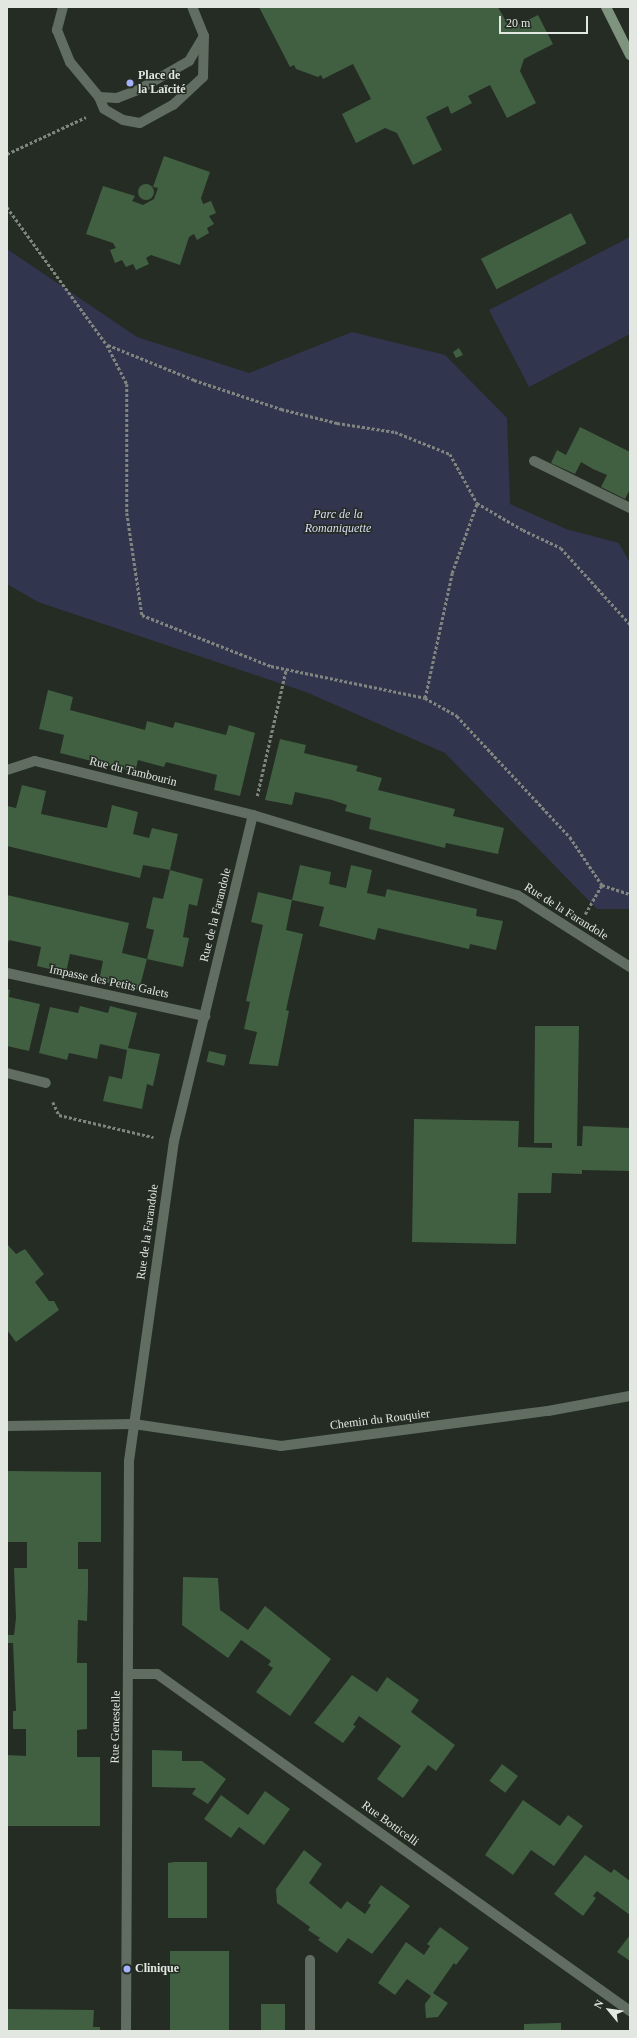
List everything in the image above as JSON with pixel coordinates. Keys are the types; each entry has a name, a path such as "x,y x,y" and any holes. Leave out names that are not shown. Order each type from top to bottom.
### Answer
{"main road":[{"path":"606,7 630,55"}],"street":[{"path":"63,7 57,30 67,55 85,84 99,97 104,109 123,120 140,123 173,105 202,77 204,36 192,7"},
{"path":"99,97 117,98 166,76 189,61 204,36"},
{"path":"534,461 630,508"},
{"name":"Rue du Tambourin","path":"7,770 35,761 253,815"},
{"name":"Rue de la Farandole","path":"134,1424 174,1142 253,815 517,895 630,967"},
{"name":"Impasse des Petits Galets","path":"7,973 204,1016"},
{"path":"7,1073 46,1083"},
{"name":"Chemin du Rouquier","path":"7,1426 134,1424 281,1446 548,1411 630,1396"},
{"name":"Rue Genestelle","path":"126,2031 130,1674 129,1461 134,1424"},
{"name":"Rue Botticelli","path":"130,1674 157,1674 630,2011"},
{"path":"310,1960 310,2031"}],"path":[{"path":"7,154 104,109"},
{"path":"7,207 107,345 127,384 127,513 142,615 271,666 425,698 456,716 570,837 602,885 630,894"},
{"path":"107,345 194,380 281,409 337,423 395,432 450,454 477,503 523,530 561,548 630,624"},
{"path":"425,698 452,573 477,503"},
{"path":"253,815 286,669"},
{"path":"575,932 602,885"},
{"path":"46,1083 59,1115 174,1142"}],"green space":[{"path":"630,237 630,334 529,387 489,310"},
{"name":"Parc de la Romaniquette","path":"7,249 137,337 249,373 352,332 445,355 507,418 510,504 566,529 619,543 630,563 630,909 597,909 445,753 306,692 38,602 7,584"}],"building":[{"path":"259,7 498,7 510,29 538,15 553,44 524,59 520,71 536,103 507,118 490,85 468,96 472,103 451,114 448,106 426,117 442,150 413,165 397,133 385,128 356,143 342,114 371,99 353,64 323,79 321,75 318,77 296,69 294,65 290,67"},
{"path":"164,156 210,172 201,198 203,204 211,201 216,213 209,216 214,224 207,228 209,233 197,240 194,234 189,237 180,265 151,255 146,258 149,264 136,270 133,264 126,267 122,260 115,263 110,250 116,248 113,243 86,234 103,186 135,196 132,201 143,205 154,199 158,188 153,187"},
{"path":"146,184 153,189 154,192 149,199 146,200 139,195 138,192 143,185"},
{"path":"571,213 586,243 496,289 481,259"},
{"path":"459,348 463,355 456,358 453,352"},
{"path":"580,427 630,452 630,489 625,499 601,487 607,475 581,462 575,474 551,463 557,450 566,455"},
{"path":"48,690 73,697 70,710 145,730 147,721 173,728 175,722 226,735 229,725 255,733 240,796 214,790 217,775 166,762 164,767 138,760 135,772 60,753 64,735 39,729"},
{"path":"280,739 306,745 304,753 358,766 356,771 382,778 378,790 455,809 453,816 504,828 498,854 446,843 445,848 369,829 371,818 345,811 347,805 332,800 295,792 292,805 265,800"},
{"path":"22,785 46,791 41,814 107,828 112,805 138,812 133,834 149,838 152,828 178,834 170,870 143,865 140,878 7,846 7,806 16,808"},
{"path":"300,865 331,872 329,884 346,888 351,865 372,870 367,893 385,897 387,889 477,909 476,916 503,921 496,950 470,944 469,949 378,928 375,940 319,926 324,907 292,900"},
{"path":"170,870 203,879 197,906 189,904 183,937 189,938 183,967 147,959 154,930 146,928 153,897 163,899"},
{"path":"258,892 292,900 286,930 303,934 286,1010 289,1011 278,1066 249,1064 257,1032 244,1029 250,1002 246,1001 263,925 251,922"},
{"path":"7,895 129,923 122,953 147,959 139,990 99,981 103,961 70,954 66,973 37,966 41,947 9,940 7,946"},
{"path":"7,989 10,990 9,997 40,1004 29,1051 7,1046"},
{"path":"80,1006 108,1013 110,1006 137,1013 128,1048 160,1054 153,1086 147,1084 142,1109 103,1101 109,1076 122,1079 127,1050 100,1044 97,1059 69,1053 67,1060 39,1053 50,1007 78,1013"},
{"path":"535,1026 579,1026 577,1146 582,1146 583,1126 630,1128 630,1171 582,1170 582,1174 552,1173 551,1193 518,1193 516,1244 412,1242 414,1119 519,1121 518,1147 552,1148 552,1143 534,1143"},
{"path":"209,1051 227,1055 224,1066 207,1062"},
{"path":"7,1244 16,1254 25,1249 44,1274 35,1282 49,1301 54,1301 59,1310 16,1342 7,1330"},
{"path":"7,1471 101,1472 101,1542 78,1542 78,1569 88,1569 88,1588 87,1621 78,1620 77,1663 87,1663 87,1729 77,1730 77,1757 100,1757 100,1826 7,1826 7,1755 26,1756 26,1729 13,1729 13,1711 16,1711 13,1643 7,1643 7,1635 14,1635 16,1618 14,1568 27,1568 27,1542 7,1542"},
{"path":"183,1577 218,1578 220,1610 248,1630 265,1606 331,1659 290,1716 256,1692 273,1668 268,1665 271,1661 241,1640 228,1658 182,1625"},
{"path":"352,1675 377,1692 387,1677 419,1700 411,1712 455,1745 436,1771 428,1765 403,1798 377,1779 401,1746 359,1716 353,1725 356,1726 343,1743 314,1723"},
{"path":"152,1750 182,1751 182,1761 202,1761 226,1779 208,1804 192,1794 196,1788 152,1787"},
{"path":"502,1764 518,1776 505,1793 489,1781"},
{"path":"265,1791 290,1809 264,1845 239,1827 231,1838 204,1819 221,1795 248,1815"},
{"path":"523,1800 560,1826 568,1815 583,1826 554,1866 531,1850 513,1875 485,1855"},
{"path":"304,1850 322,1864 309,1883 341,1909 347,1901 365,1914 371,1905 368,1903 381,1885 410,1906 372,1954 348,1938 337,1953 318,1940 320,1938 308,1930 310,1927 277,1903 276,1889"},
{"path":"585,1855 611,1873 614,1869 630,1881 630,1915 597,1891 593,1896 596,1898 583,1916 554,1894"},
{"path":"207,1862 207,1918 168,1918 168,1863"},
{"path":"440,1927 469,1948 456,1965 454,1963 433,1993 448,2003 438,2017 426,2018 425,2004 431,1996 407,1979 395,1995 378,1983 406,1942 424,1955 430,1946 427,1944"},
{"path":"630,1935 630,1961 617,1952"},
{"path":"170,1951 229,1951 229,2031 170,2031"},
{"path":"261,2004 285,2004 285,2031 261,2031"},
{"path":"8,2009 94,2010 93,2027 100,2027 100,2031 7,2031"},
{"path":"561,2023 561,2031 524,2031 524,2024"}],"place":[{"name":"Place de la Laïcité","path":"130,83"},
{"name":"Clinique","path":"127,1969"}]}
